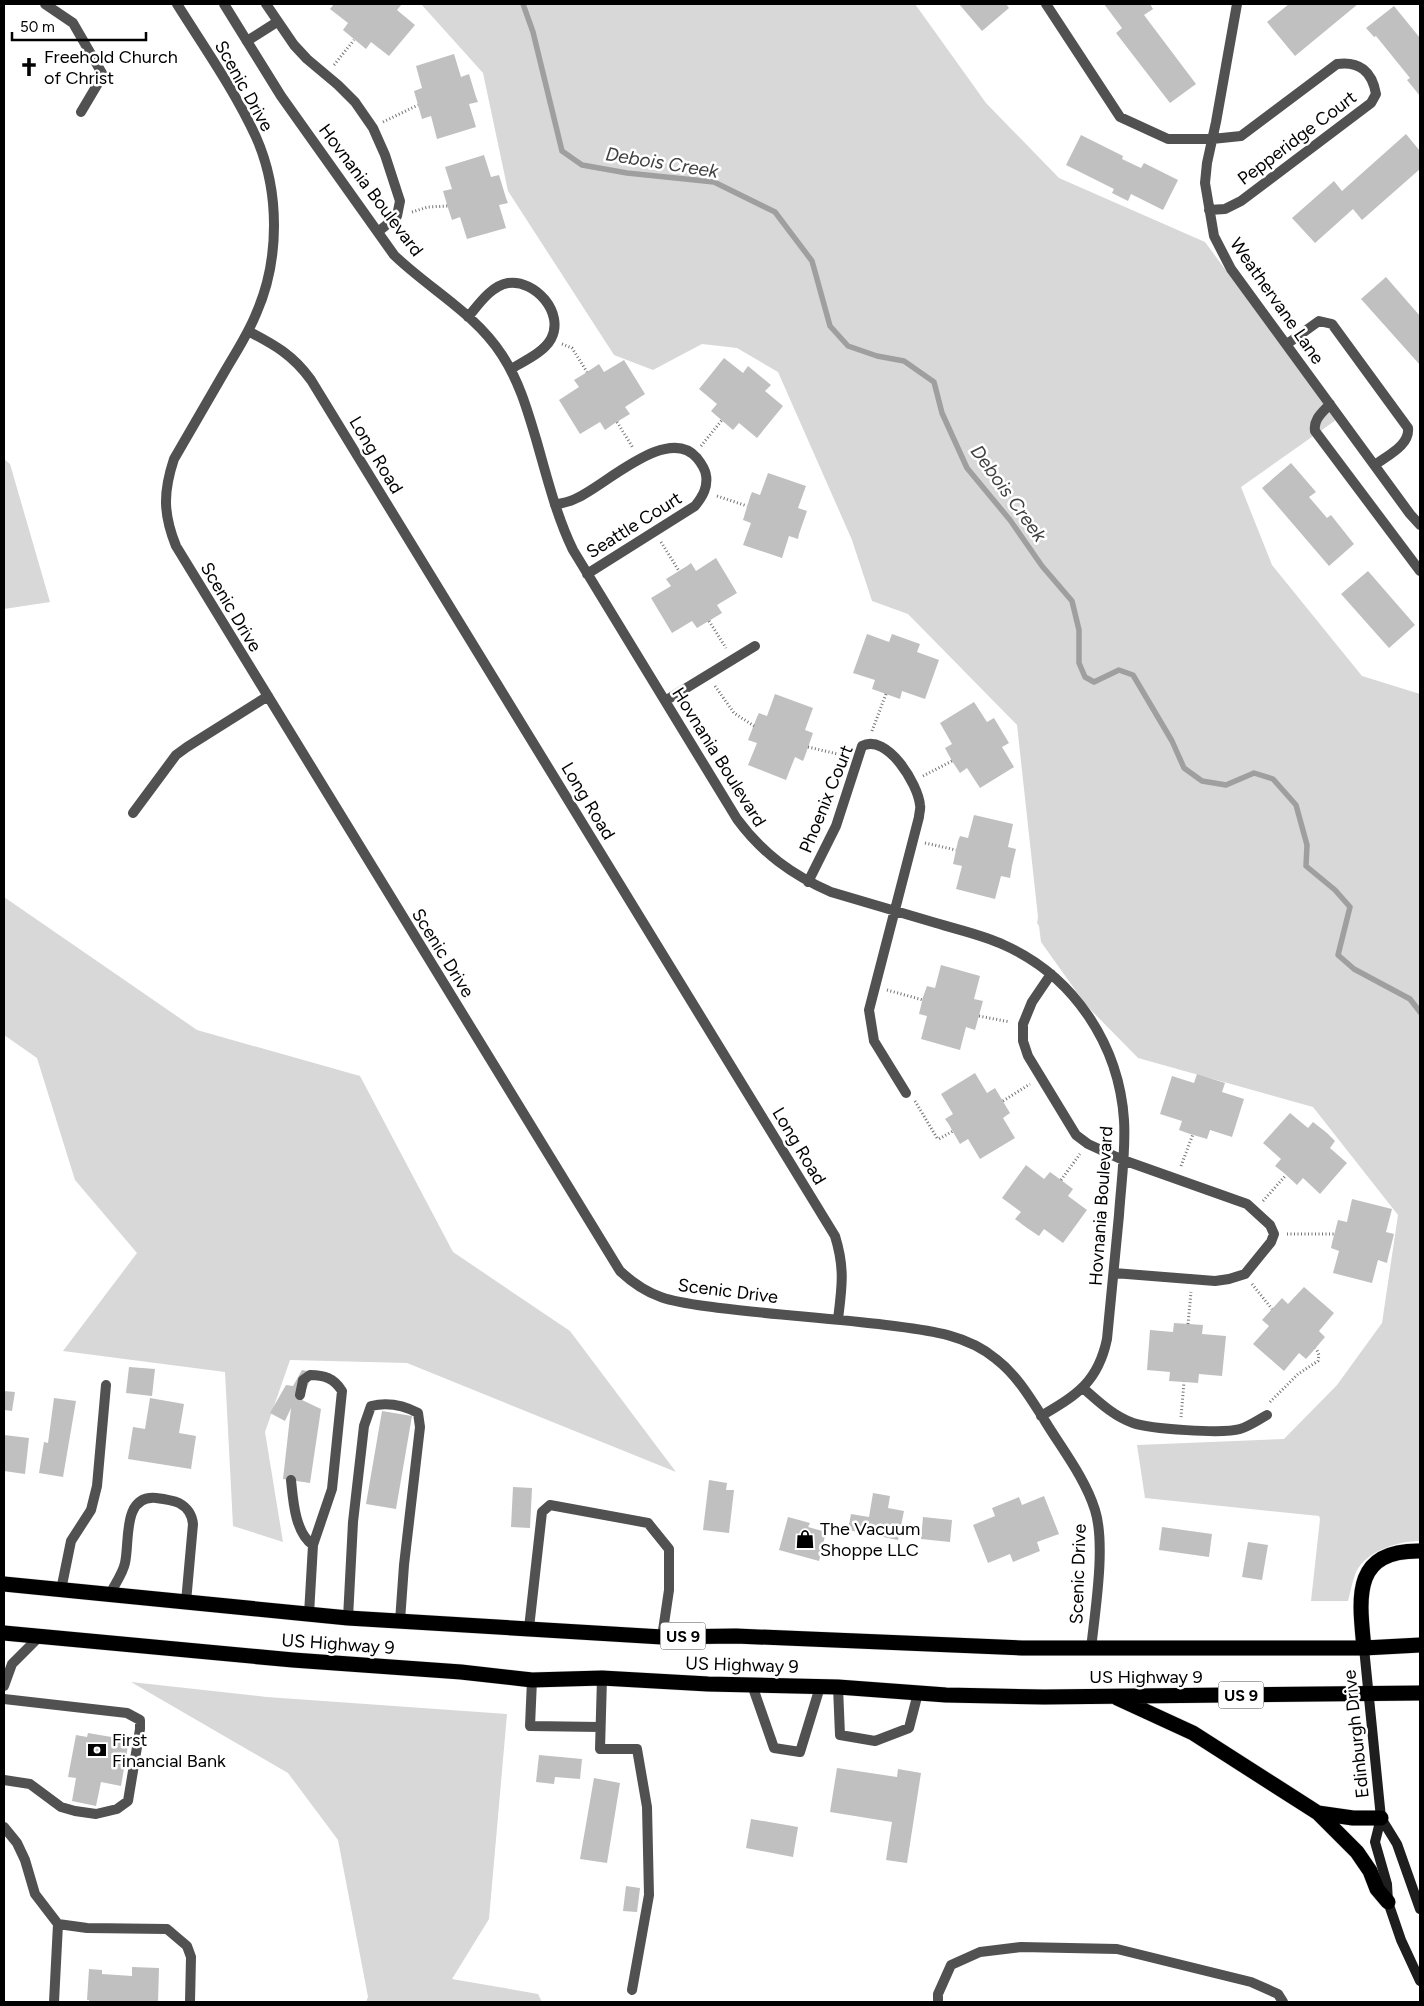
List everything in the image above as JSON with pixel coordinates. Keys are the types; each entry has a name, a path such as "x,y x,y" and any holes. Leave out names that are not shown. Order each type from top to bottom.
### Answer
{"highway":[{"path":"1364,1648 1360,1612 1361,1589 1367,1574 1374,1564 1387,1555 1402,1550 1420,1551"},
{"name":"US Highway 9","path":"4,1584 348,1618 662,1637 736,1636 1022,1648 1091,1649 1364,1648 1420,1645"},
{"name":"US Highway 9","path":"4,1633 532,1680 602,1678 1035,1697 1420,1693"},
{"path":"1112,1696 1193,1733 1318,1813 1357,1852 1370,1871 1377,1889 1388,1902"},
{"path":"1318,1813 1353,1818 1382,1818"}],"main road":[{"name":"Edinburgh Drive","path":"1364,1648 1382,1818 1375,1842 1387,1884 1388,1902 1401,1940 1420,1981"},
{"name":"Edinburgh Drive","path":"1382,1818 1397,1844 1420,1909"}],"street":[{"path":"45,4 73,23 103,74 82,112"},
{"name":"Scenic Drive","path":"177,4 244,113 257,139 265,163 274,207 272,258 257,313 174,459 167,479 165,507 169,529 176,546 620,1271 645,1291 671,1301 938,1332 972,1343 996,1358 1016,1378 1089,1493 1098,1524 1099,1566 1091,1649"},
{"name":"Hovnania Boulevard","path":"224,4 282,96 394,254 409,270 468,316 491,341 511,369 525,403 562,528 572,550 737,819 752,839 770,856 808,882 831,892 1004,945 1030,959 1051,974 1080,1004 1105,1044 1115,1070 1124,1122 1123,1160 1114,1273 1104,1352 1095,1372 1082,1388 1072,1398 1041,1416"},
{"path":"266,4 294,45 355,102 373,128 385,155 400,201 397,216 378,232"},
{"name":"Pepperidge Court","path":"1046,4 1120,117 1168,140 1241,136 1337,64 1350,62 1362,68 1375,85 1376,94 1371,103 1241,201 1225,209 1210,210"},
{"name":"Weathervane Lane","path":"1237,4 1207,163 1205,183 1214,236 1227,262 1420,525"},
{"path":"246,41 277,22"},
{"path":"468,316 495,288 507,283 522,282 545,299 553,316 554,329 551,339 538,352 511,369"},
{"path":"1287,344 1319,321 1332,324 1408,428 1406,441 1375,465"},
{"name":"Long Road","path":"248,331 287,353 300,365 311,380 835,1236 843,1274 838,1319"},
{"path":"1330,404 1317,418 1314,424 1315,431 1420,571"},
{"name":"Seattle Court","path":"555,505 576,499 640,460 667,448 686,449 694,455 706,472 705,492 695,506 587,574"},
{"path":"665,701 755,646"},
{"path":"133,813 176,755 268,696"},
{"name":"Phoenix Court","path":"808,882 836,826 848,794 862,746 868,743 876,744 889,750 899,761 916,792 920,805 919,817 869,1010 874,1041 906,1093"},
{"path":"1051,974 1032,1002 1023,1024 1023,1041 1028,1056 1076,1135 1088,1144 1123,1160 1247,1204 1270,1225 1274,1234 1271,1242 1245,1274 1229,1279 1215,1281 1114,1273"},
{"path":"300,1395 303,1380 310,1375 322,1375 336,1382 342,1391 332,1489 313,1545 309,1614"},
{"path":"61,1590 71,1541 91,1510 97,1486 106,1385"},
{"path":"1082,1388 1111,1412 1133,1423 1149,1426 1219,1431 1238,1429 1253,1424 1267,1415"},
{"path":"348,1618 353,1522 364,1426 371,1406 384,1403 406,1407 418,1413 420,1427 404,1565 400,1621"},
{"path":"291,1480 295,1510 302,1531 313,1545"},
{"path":"110,1594 125,1565 130,1516 135,1506 142,1500 151,1498 165,1499 178,1502 186,1507 192,1515 193,1524 186,1602"},
{"path":"529,1628 542,1512 550,1505 648,1523 669,1549 669,1590 662,1637"},
{"path":"4,1686 12,1664 39,1637"},
{"path":"602,1678 600,1749 637,1749 647,1807 649,1895 632,1990"},
{"path":"532,1680 530,1726 600,1727"},
{"path":"752,1685 774,1748 800,1752 820,1687"},
{"path":"838,1687 840,1735 875,1741 909,1728 918,1693"},
{"path":"4,1699 127,1712 140,1720 128,1801 117,1810 96,1814 75,1811 61,1807 30,1784 4,1780"},
{"path":"4,1827 17,1843 25,1860 35,1894 58,1924 54,2002"},
{"path":"58,1924 87,1928 167,1929 187,1946 191,1957 190,2002"},
{"path":"938,2002 938,1994 952,1965 980,1952 1021,1947 1116,1949 1252,1982 1278,1994 1283,2002"}],"path":[{"path":"342,55 354,40"},
{"path":"395,115 418,105"},
{"path":"428,207 448,206"},
{"path":"572,348 587,372"},
{"path":"710,435 722,420"},
{"path":"617,422 627,439"},
{"path":"728,500 747,506"},
{"path":"668,553 679,571"},
{"path":"709,621 720,638"},
{"path":"868,743 886,694"},
{"path":"723,698 734,712 754,726"},
{"path":"808,747 834,753"},
{"path":"933,770 952,761"},
{"path":"937,846 956,850"},
{"path":"898,993 923,1000"},
{"path":"979,1016 998,1020"},
{"path":"1003,1100 1020,1090"},
{"path":"906,1093 911,1092 937,1138 940,1139 953,1131"},
{"path":"1185,1155 1193,1134"},
{"path":"1061,1180 1088,1144"},
{"path":"1272,1191 1286,1175"},
{"path":"1274,1234 1334,1234"},
{"path":"1259,1294 1272,1309"},
{"path":"1188,1324 1190,1304"},
{"path":"1274,1399 1298,1374 1318,1361 1319,1355 1316,1348"},
{"path":"1182,1404 1184,1382"}],"shaded area":[{"path":"421,4 915,4 986,103 1059,178 1205,242 1336,420 1241,487 1272,565 1362,676 1420,694 1420,1541 1395,1544 1371,1555 1355,1574 1348,1601 1311,1601 1319,1516 1145,1498 1137,1445 1284,1439 1337,1385 1382,1323 1398,1215 1313,1107 1138,1058 1086,1005 1041,942 1037,923 1038,917 1017,725 908,614 872,601 852,540 778,372 737,348 702,344 653,370 614,355 508,191 483,73"},
{"path":"4,459 10,464 50,602 4,609"},
{"path":"4,897 197,1030 360,1076 453,1252 570,1331 676,1472 407,1363 290,1360 265,1432 283,1542 233,1526 225,1372 63,1351 137,1253 75,1180 37,1058 4,1035"},
{"path":"131,1682 267,1697 507,1714 489,1919 452,1979 538,1994 542,2002 366,2002 368,1997 338,1840 288,1773"}],"building":[{"path":"334,4 402,4 397,10 415,25 389,56 371,42 366,49 343,30 348,23 330,9"},
{"path":"959,4 1006,4 1009,8 982,31"},
{"path":"1104,4 1150,4 1153,9 1144,15 1196,84 1170,103 1116,33 1122,28"},
{"path":"1289,4 1358,4 1295,56 1267,22"},
{"path":"1394,6 1420,38 1420,96 1407,80 1410,78 1376,36 1374,37 1366,28"},
{"path":"454,54 461,77 469,74 478,102 469,104 476,127 437,139 431,116 422,119 414,91 422,88 416,66"},
{"path":"1406,134 1420,151 1420,169 1362,220 1353,209 1315,243 1292,218 1334,181 1342,191"},
{"path":"1081,135 1123,156 1122,159 1141,168 1144,163 1178,180 1163,210 1131,194 1128,201 1112,193 1114,189 1066,165"},
{"path":"484,155 491,177 499,175 508,203 499,205 506,228 467,239 460,217 452,220 448,208 443,191 452,189 445,167"},
{"path":"1386,277 1420,316 1420,365 1361,299"},
{"path":"724,358 743,373 748,366 771,385 765,391 783,406 757,438 739,423 733,430 711,411 717,404 699,389"},
{"path":"624,360 645,394 625,407 630,414 605,430 600,422 580,434 559,400 579,387 574,380 599,364 604,372"},
{"path":"1291,463 1316,492 1309,497 1327,518 1331,515 1354,544 1329,566 1262,488"},
{"path":"768,473 806,486 798,508 807,511 798,539 789,536 782,558 743,545 751,523 743,520 750,497 752,492 760,495"},
{"path":"716,558 737,593 717,605 722,613 697,628 692,621 672,633 651,598 671,586 666,579 691,563 696,571"},
{"path":"1368,571 1415,625 1389,648 1341,594"},
{"path":"867,634 889,642 892,634 920,644 917,652 939,660 925,699 902,691 900,699 872,689 875,680 853,673"},
{"path":"775,694 813,708 805,730 813,733 805,756 803,761 795,757 786,780 748,765 757,743 748,740 759,713 767,716"},
{"path":"974,702 987,722 994,718 1009,743 1002,747 1014,767 980,788 967,768 960,773 952,761 945,748 952,744 940,723"},
{"path":"974,815 1013,824 1008,847 1016,849 1010,878 1001,876 995,899 956,889 962,866 953,864 958,841 960,836 968,838"},
{"path":"941,965 980,976 974,999 983,1001 975,1030 966,1027 960,1050 921,1039 927,1016 919,1014 923,997 927,986 935,988"},
{"path":"975,1073 987,1093 995,1088 1010,1113 1003,1118 1015,1138 980,1159 968,1139 960,1144 945,1119 953,1114 941,1094"},
{"path":"1197,1074 1225,1083 1222,1092 1244,1099 1232,1137 1210,1130 1207,1139 1190,1134 1179,1130 1182,1121 1160,1114 1172,1076 1194,1083"},
{"path":"1290,1113 1308,1128 1313,1122 1327,1133 1335,1141 1330,1148 1347,1163 1320,1194 1303,1178 1297,1185 1275,1166 1281,1159 1263,1143"},
{"path":"1026,1165 1044,1179 1050,1172 1061,1180 1073,1189 1068,1196 1087,1210 1063,1243 1044,1229 1039,1236 1027,1228 1015,1219 1021,1212 1002,1198"},
{"path":"1352,1199 1392,1209 1386,1232 1394,1234 1387,1263 1378,1260 1372,1283 1333,1273 1339,1251 1331,1248 1332,1243 1338,1220 1347,1222"},
{"path":"1304,1287 1334,1313 1319,1331 1325,1337 1314,1350 1306,1359 1299,1353 1284,1371 1253,1344 1269,1326 1262,1320 1282,1298 1288,1304"},
{"path":"1174,1323 1203,1325 1202,1334 1226,1336 1222,1376 1199,1374 1198,1383 1169,1381 1170,1372 1147,1370 1150,1330 1173,1332"},
{"path":"129,1367 155,1369 152,1396 126,1393"},
{"path":"302,1370 313,1372 302,1400 321,1409 310,1483 283,1479 291,1408 285,1421 270,1413 286,1385 293,1386"},
{"path":"4,1391 15,1392 12,1411 4,1410"},
{"path":"54,1398 76,1401 63,1477 39,1473 44,1442 48,1443"},
{"path":"150,1398 184,1404 179,1433 196,1436 191,1469 128,1459 133,1427 145,1429"},
{"path":"382,1411 412,1416 396,1509 366,1504"},
{"path":"4,1435 29,1438 25,1474 4,1471"},
{"path":"709,1480 727,1483 726,1490 734,1490 729,1533 703,1530"},
{"path":"513,1487 532,1488 530,1528 511,1527"},
{"path":"873,1493 890,1496 888,1508 904,1511 898,1540 848,1530 851,1514 869,1517"},
{"path":"1044,1496 1059,1534 1037,1542 1040,1551 1013,1562 1010,1554 988,1563 973,1525 995,1516 992,1508 1019,1497 1022,1505"},
{"path":"788,1517 810,1523 808,1527 826,1532 819,1561 779,1550"},
{"path":"923,1517 952,1520 950,1542 921,1539"},
{"path":"1162,1527 1212,1534 1209,1557 1159,1550"},
{"path":"1248,1542 1268,1545 1262,1580 1242,1577"},
{"path":"88,1733 129,1740 121,1786 101,1782 96,1806 72,1801 76,1778 68,1777 76,1735 87,1737"},
{"path":"539,1755 582,1759 580,1779 555,1777 554,1784 536,1782"},
{"path":"837,1768 897,1777 898,1769 921,1773 907,1863 886,1860 892,1822 830,1812"},
{"path":"594,1778 620,1783 607,1863 580,1859"},
{"path":"751,1819 798,1827 793,1857 746,1848"},
{"path":"626,1886 640,1888 637,1912 623,1911"},
{"path":"132,1967 159,1968 158,2002 89,2002 87,2000 89,1969 102,1970 102,1974 132,1976"}],"waterway":[{"name":"Debois Creek","path":"523,4 533,32 562,151 582,165 627,173 714,182 775,212 812,261 830,326 848,346 877,356 904,361 934,382 942,413 967,468 1010,520 1042,566 1072,601 1079,630 1079,663 1085,677 1094,682 1119,670 1133,675 1172,741 1184,768 1202,781 1226,785 1254,773 1273,779 1296,805 1307,845 1306,866 1335,890 1350,907 1338,955 1354,969 1410,999 1420,1012"}],"place":[{"name":"Freehold Church of Christ","path":"29,67"},
{"name":"The Vacuum Shoppe LLC","path":"805,1539"},
{"name":"First Financial Bank","path":"97,1750"}]}
